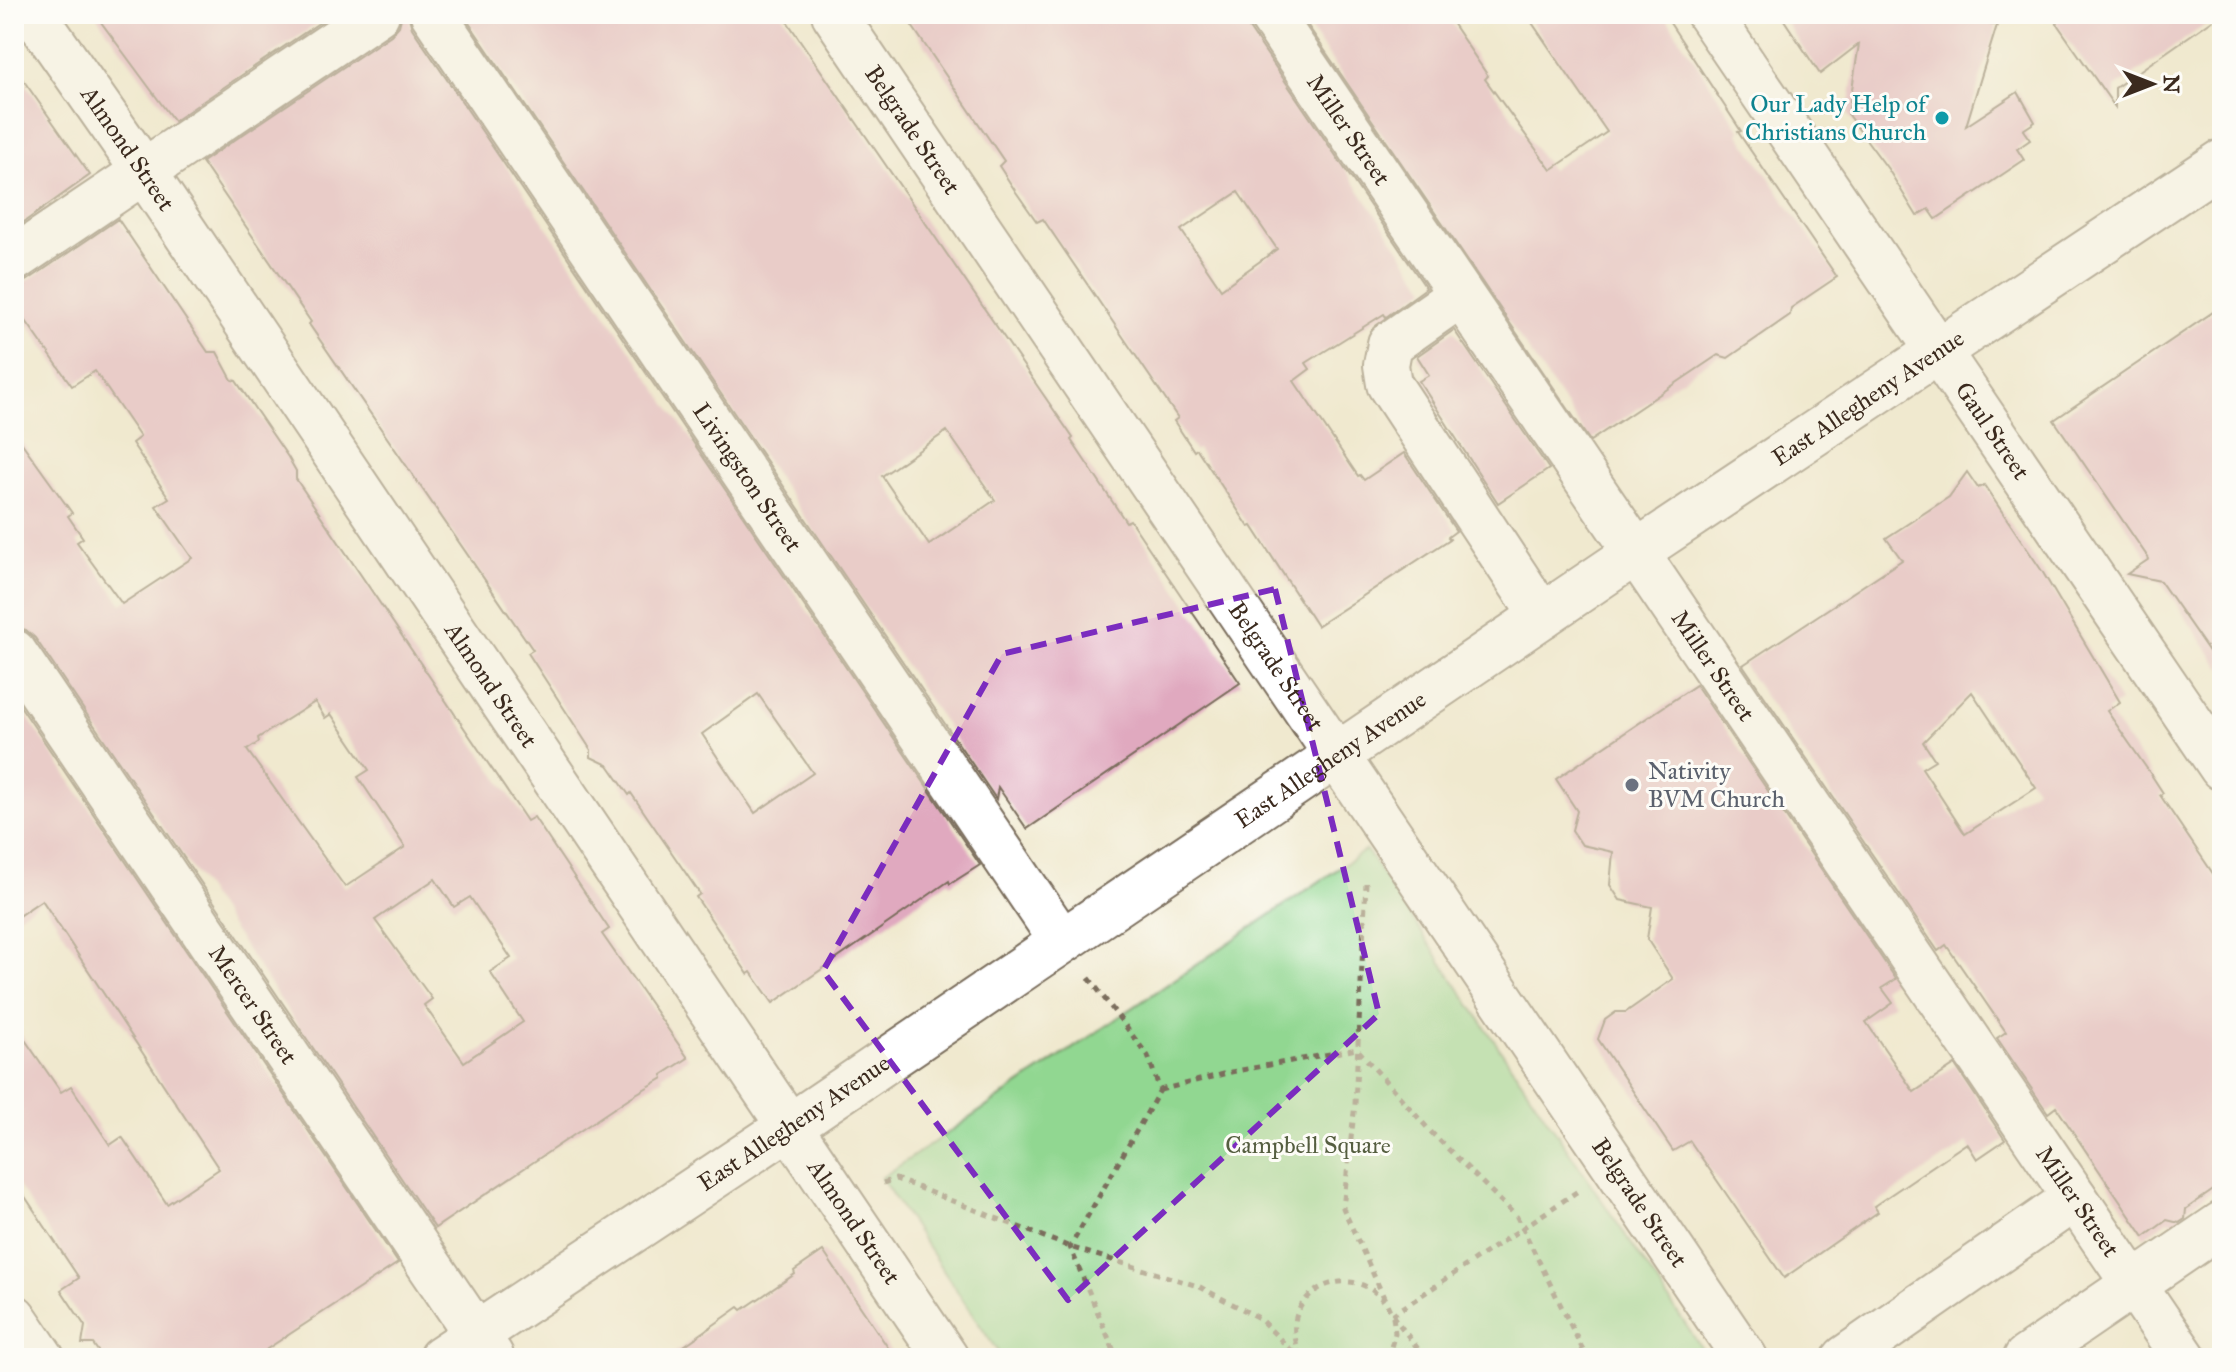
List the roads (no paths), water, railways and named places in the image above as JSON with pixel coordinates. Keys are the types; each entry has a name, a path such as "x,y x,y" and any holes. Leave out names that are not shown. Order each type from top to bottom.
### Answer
{"street":[{"name":"Almond Street","path":"34,14 143,170 946,1358"},
{"path":"14,259 377,14"},
{"name":"Livingston Street","path":"433,14 1061,940"},
{"name":"Belgrade Street","path":"834,14 1745,1358"},
{"name":"Miller Street","path":"1270,14 2184,1358"},
{"name":"Gaul Street","path":"1709,14 2222,768"},
{"name":"East Allegheny Avenue","path":"470,1350 1061,940 2222,162"},
{"path":"1460,295 1390,344 1386,365 1389,384 1542,616"},
{"name":"Mercer Street","path":"14,652 470,1350"},
{"path":"1845,1358 2075,1198"},
{"path":"2026,1358 2222,1224"},
{"path":"14,1317 42,1358"}],"place":[{"name":"Our Lady Help of Christians Church","path":"1942,118"},
{"name":"Nativity BVM Church","path":"1632,785"}],"park label":[{"name":"Campbell Square","path":"1308,1145"}]}
